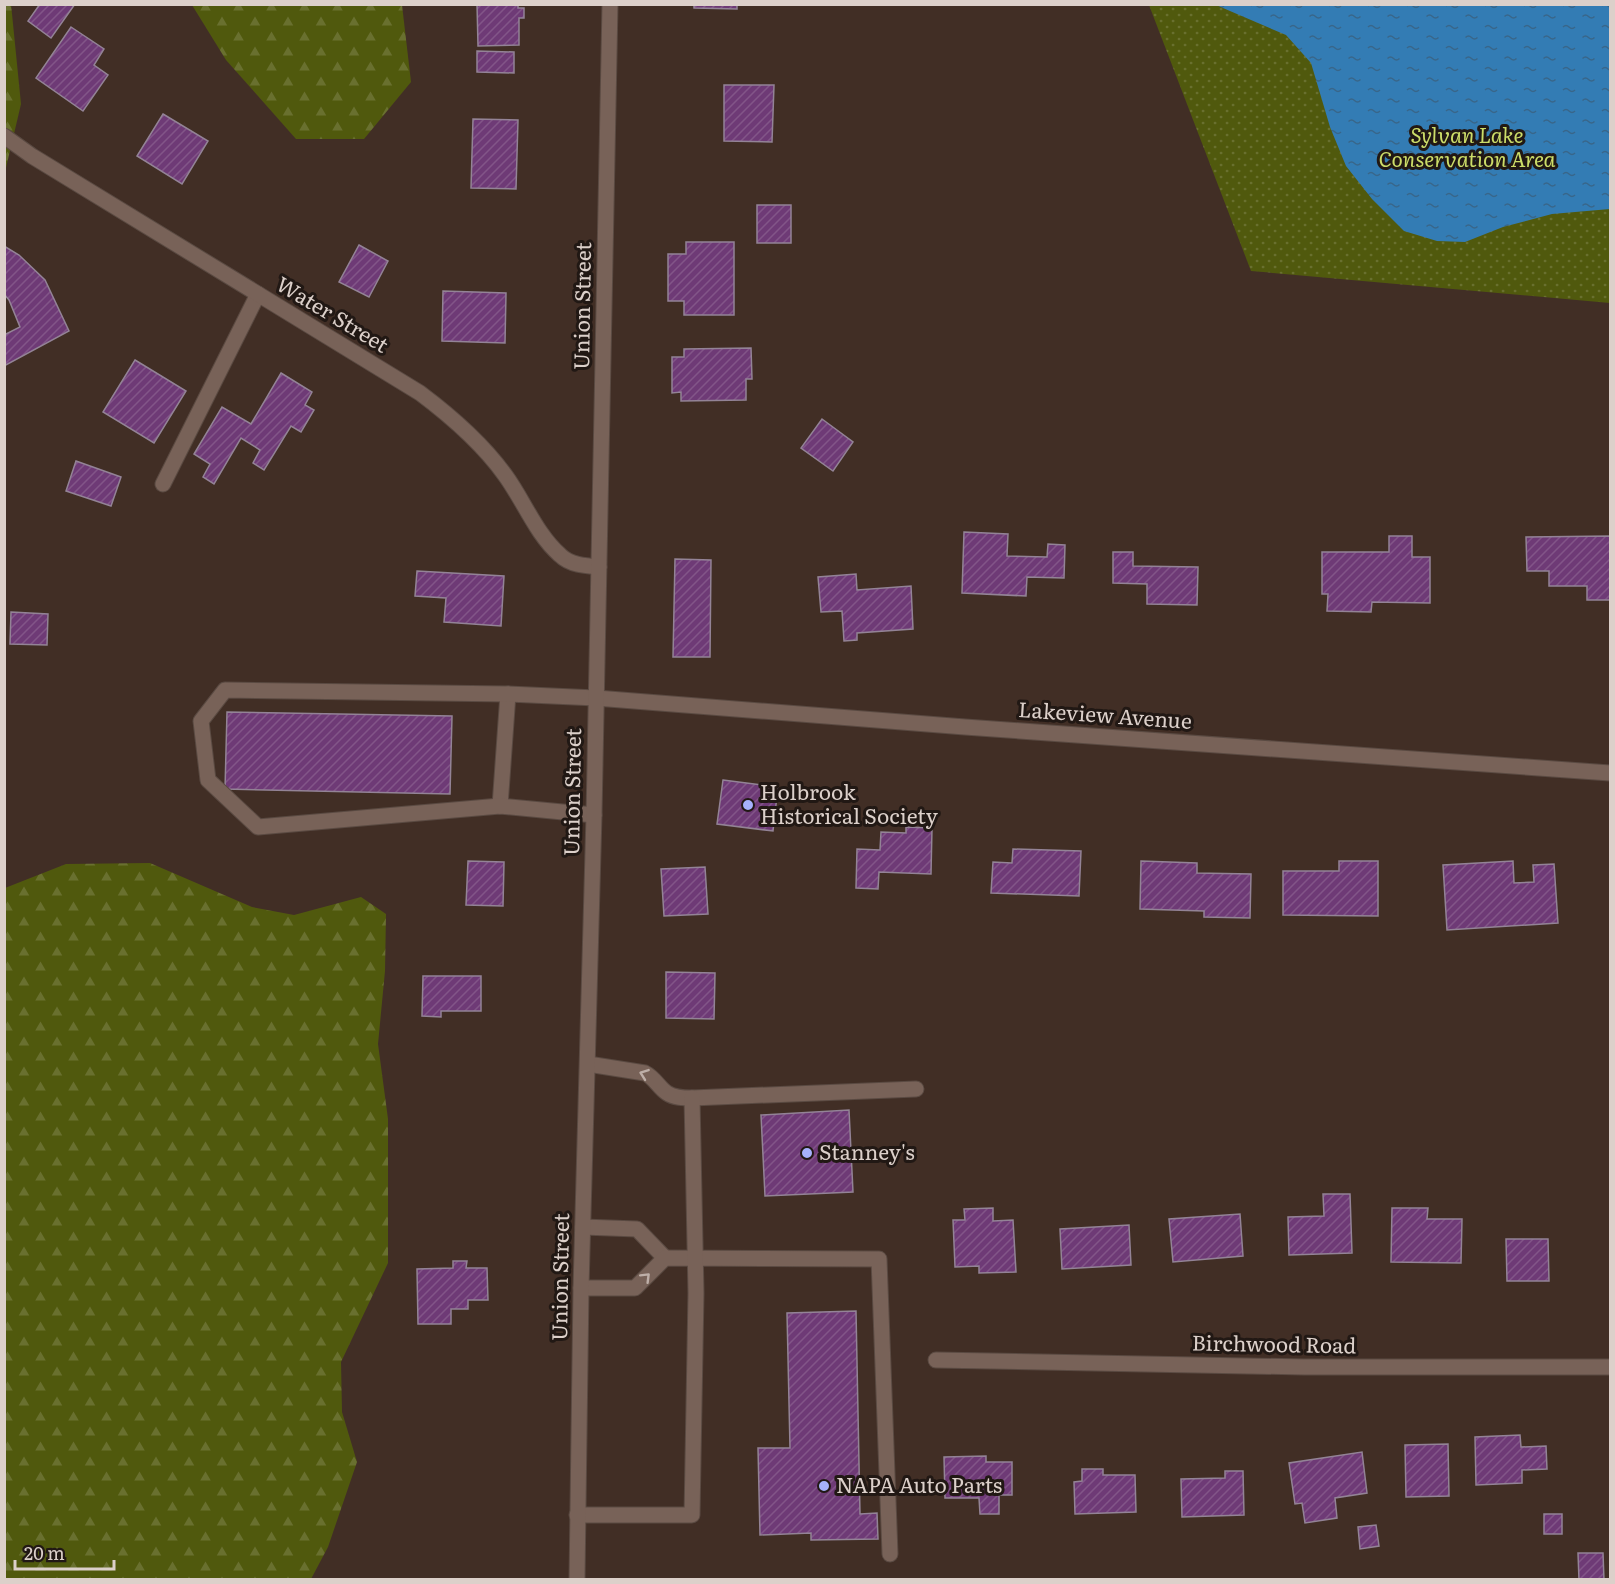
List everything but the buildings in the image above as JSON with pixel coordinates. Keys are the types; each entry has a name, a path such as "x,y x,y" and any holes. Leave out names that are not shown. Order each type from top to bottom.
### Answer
{"street":[{"name":"Union Street","path":"577,1580 581,1288 597,698 610,4"},
{"name":"Water Street","path":"4,136 32,156 411,387 443,411 488,453 506,476 546,540 559,554 576,564 598,567"},
{"path":"163,484 258,294"},
{"name":"Lakeview Avenue","path":"500,806 258,827 208,780 201,721 225,690 508,694 597,698 989,729 1611,773"},
{"path":"508,694 500,806 594,815"},
{"path":"588,1064 645,1073 653,1077 666,1093 678,1097 916,1089"},
{"path":"577,1515 692,1515 695,1258 692,1098"},
{"path":"583,1227 637,1228 665,1258"},
{"path":"581,1288 635,1288 665,1258 879,1259 890,1554"},
{"name":"Birchwood Road","path":"936,1360 1304,1367 1611,1367"}],"green space":[{"path":"11,4 21,104 5,172 4,5"},
{"path":"192,5 402,5 411,82 364,139 296,139 226,60"},
{"name":"Sylvan Lake Conservation Area","path":"1149,5 1610,5 1610,303 1251,271"},
{"path":"150,863 252,907 294,915 361,897 386,914 385,971 378,1044 388,1119 388,1263 341,1362 342,1412 357,1462 328,1547 311,1579 5,1579 5,888 66,864"}],"water":[{"path":"1216,5 1610,5 1610,209 1552,214 1503,227 1465,242 1437,241 1404,231 1372,199 1346,166 1330,127 1311,63 1286,35"}],"place":[{"name":"Holbrook Historical Society","path":"748,805"},
{"name":"Stanney's","path":"807,1153"},
{"name":"NAPA Auto Parts","path":"824,1486"}]}
